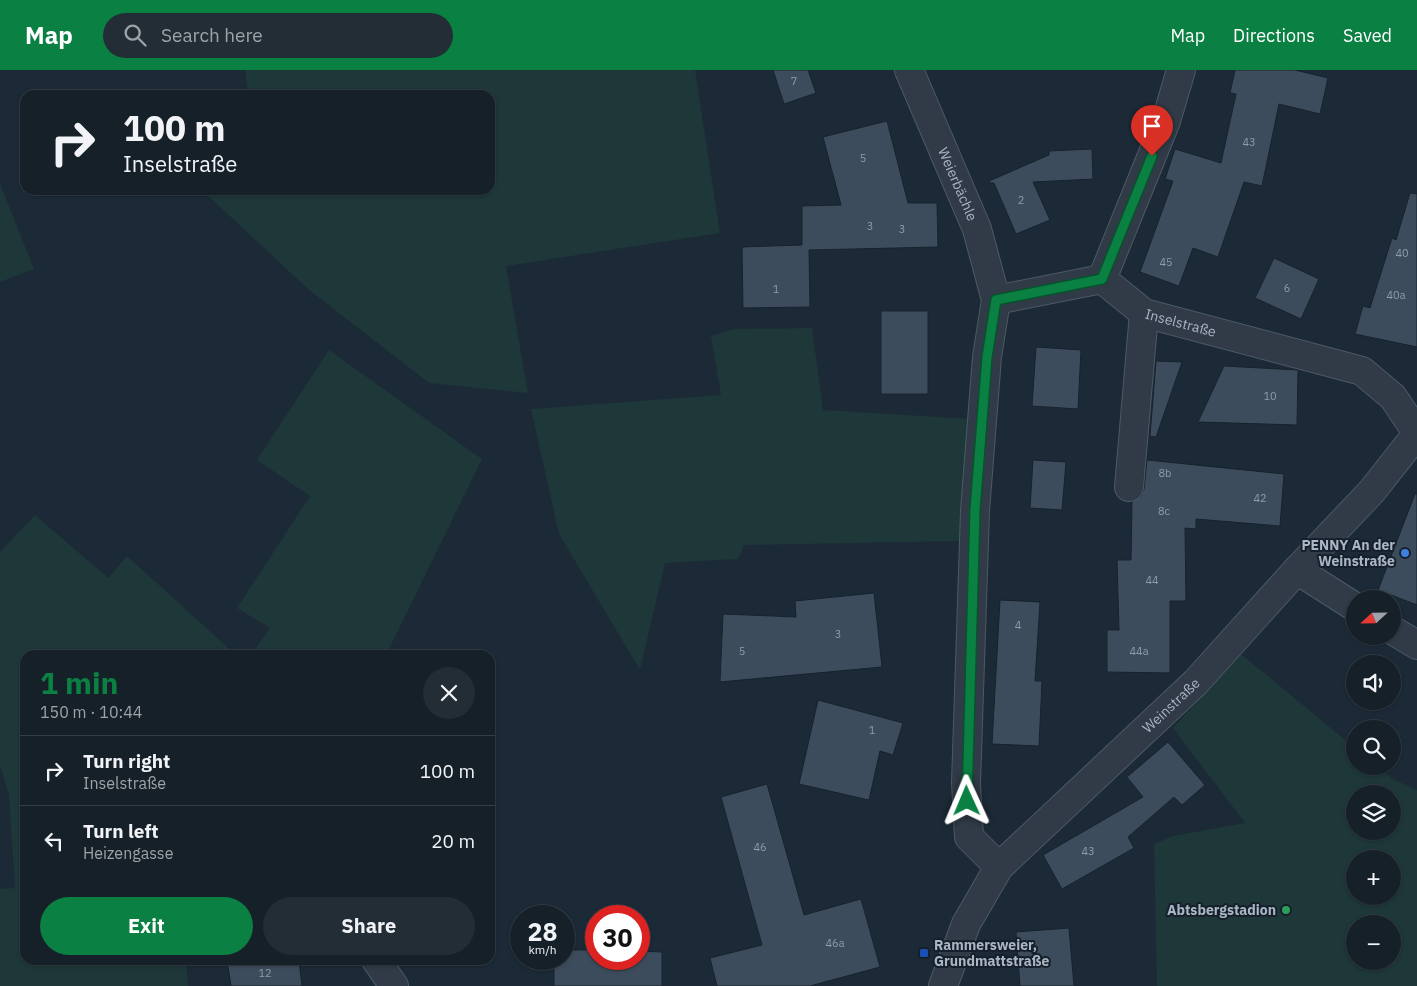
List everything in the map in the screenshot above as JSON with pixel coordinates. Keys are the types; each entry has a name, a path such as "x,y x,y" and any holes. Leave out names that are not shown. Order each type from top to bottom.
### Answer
{"street":[{"name":"Weierbächle","path":"909,70 977,229 996,300"},
{"path":"999,867 969,837 966,784 975,510 987,357 996,300 1102,279 1166,121 1181,70"},
{"name":"Inselstraße","path":"1102,279 1144,313 1362,371 1393,397 1417,433"},
{"path":"1129,487 1144,313"},
{"name":"Weinstraße","path":"943,986 966,924 999,867 1196,682 1296,570 1372,491 1417,433"},
{"path":"1296,570 1346,601"},
{"path":"1401,635 1417,645"},
{"path":"379,965 394,986"}],"green space":[{"path":"245,70 695,70 720,233 506,266 528,393 429,383 308,289 207,195 495,195 495,90 247,90"},
{"path":"0,184 34,269 0,282"},
{"path":"812,328 823,410 972,419 960,541 744,545 738,559 665,563 640,670 559,534 531,409 721,395 711,336 734,329"},
{"path":"329,350 482,459 388,650 255,650 270,628 237,608 310,496 257,460"},
{"path":"35,515 108,578 127,556 230,650 20,650 20,965 186,965 188,986 0,986 0,889 15,888 9,795 0,765 0,552"},
{"name":"Abtsbergstadion","path":"1241,654 1346,741 1346,775 1388,775 1417,790 1417,986 1157,986 1154,844 1173,836 1245,823 1173,728"}],"building":[{"path":"773,70 808,70 816,93 784,104"},
{"path":"1235,70 1295,70 1328,78 1320,114 1279,104 1262,186 1244,182 1218,257 1193,248 1179,286 1140,272 1173,181 1165,179 1175,149 1221,163 1236,94 1230,93"},
{"path":"887,121 908,203 937,203 938,247 809,250 810,307 743,308 742,247 802,245 802,206 841,205 823,137"},
{"path":"1092,149 1093,179 1033,182 1050,220 1016,234 994,183 989,181 1049,155 1049,151"},
{"path":"1410,193 1417,194 1417,347 1355,334 1363,306 1370,308 1392,238 1396,240"},
{"path":"1274,258 1319,279 1301,319 1255,298"},
{"path":"881,311 928,311 928,394 881,394"},
{"path":"1036,347 1081,350 1078,409 1032,406"},
{"path":"1156,361 1182,362 1156,437 1150,436"},
{"path":"1224,366 1298,370 1297,425 1198,422"},
{"path":"1033,460 1066,462 1062,510 1030,508"},
{"path":"1147,460 1284,474 1280,526 1196,519 1196,529 1185,528 1186,601 1170,601 1170,673 1107,672 1107,630 1119,630 1117,560 1131,560 1132,502 1141,496 1144,489"},
{"name":"PENNY An der Weinstraße","path":"1415,494 1417,494 1417,605 1401,599 1401,590 1378,590"},
{"path":"874,593 882,667 720,682 723,614 796,617 795,601"},
{"path":"1000,600 1040,602 1035,681 1042,681 1039,746 992,744"},
{"path":"818,700 903,723 893,755 880,751 869,800 799,784"},
{"path":"1168,742 1205,785 1182,805 1174,797 1128,837 1134,848 1062,889 1043,855 1143,797 1127,777"},
{"path":"767,784 804,915 861,899 880,967 810,986 717,986 710,958 762,945 721,797"},
{"path":"1069,928 1074,986 1020,986 1016,932"},
{"path":"575,950 585,950 585,970 650,970 650,951 662,952 662,986 554,986 554,970 575,970"},
{"path":"228,965 300,965 302,986 231,986"}],"place":[{"name":"PENNY An der Weinstraße","path":"1405,553"},
{"name":"Abtsbergstadion","path":"1286,910"},
{"name":"Rammersweier, Grundmattstraße","path":"924,953"}],"route":[{"path":"967,801 975,510 987,357 996,300 1102,279 1152,156"}]}
